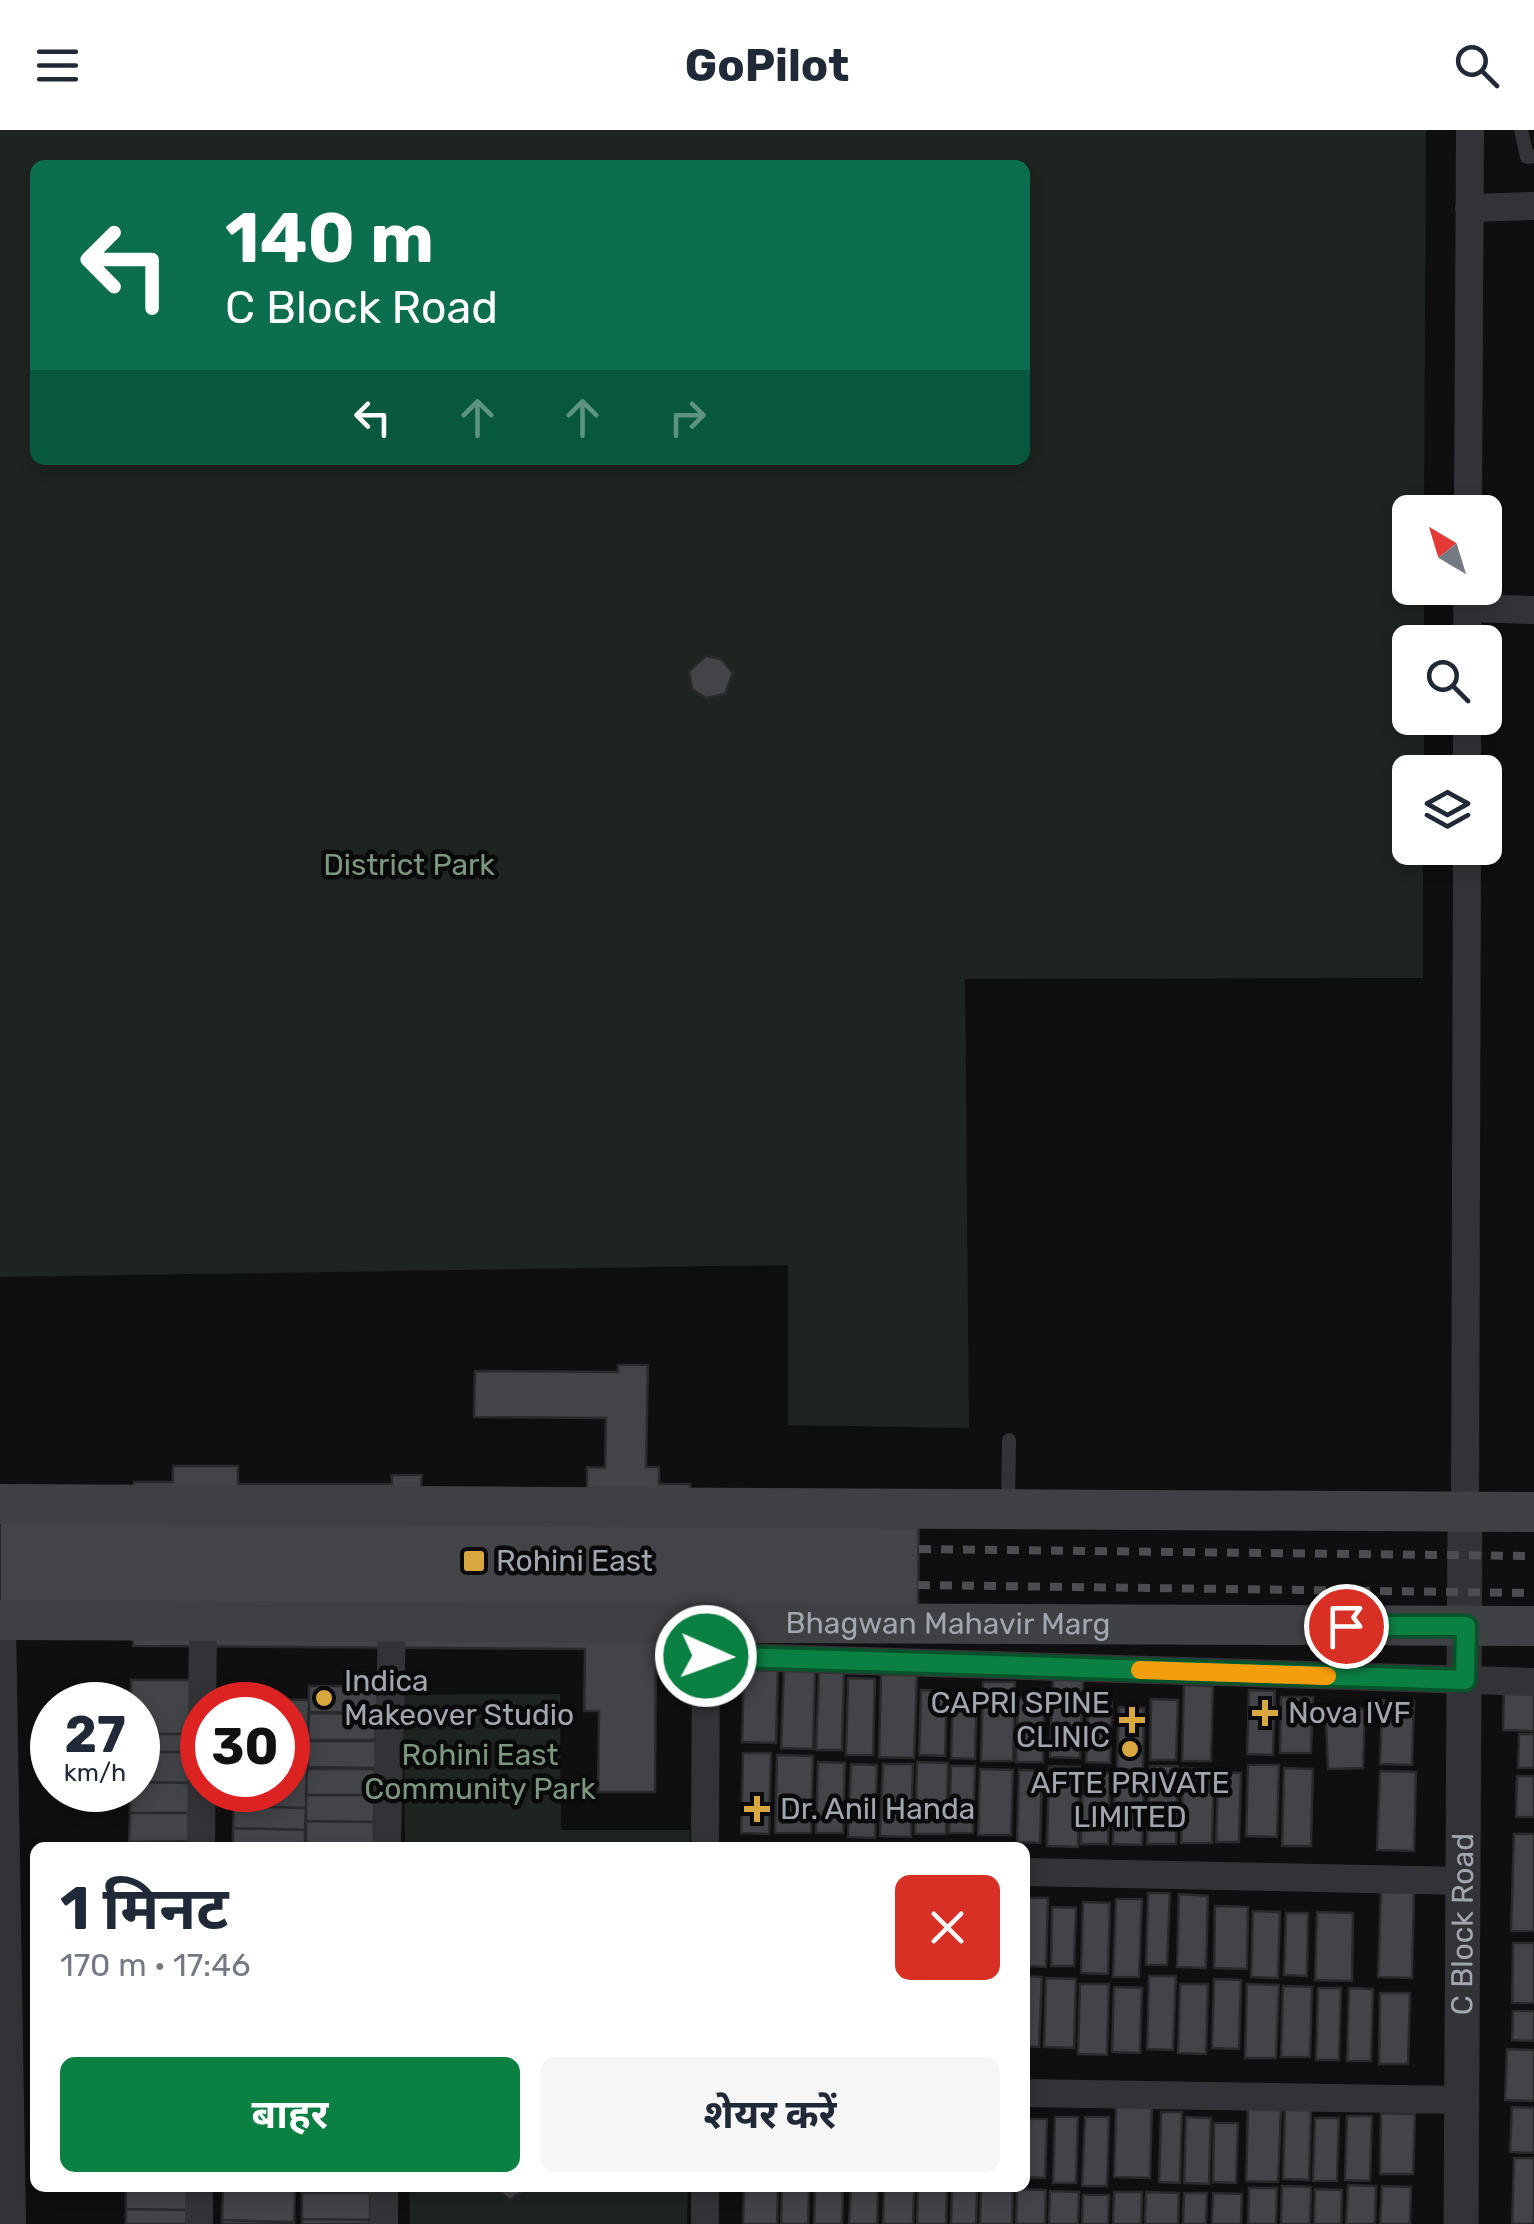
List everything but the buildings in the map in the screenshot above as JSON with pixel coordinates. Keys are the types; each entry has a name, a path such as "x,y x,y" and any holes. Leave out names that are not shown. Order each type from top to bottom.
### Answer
{"main road":[{"path":"0,1504 1534,1512"},
{"name":"Bhagwan Mahavir Marg","path":"1,1620 392,1621 706,1639 1534,1626"}],"street":[{"path":"1468,495 1470,130"},
{"path":"1469,208 1534,206"},
{"path":"1502,604 1534,610"},
{"path":"1464,1512 1467,865"},
{"name":"C Block Road","path":"1461,2224 1464,1512"},
{"path":"1,1620 12,2224"},
{"path":"202,1842 203,1621"},
{"path":"386,1842 392,1621"},
{"path":"706,1842 706,1639 1534,1682"},
{"path":"1030,1872 1464,1881"},
{"path":"1030,2093 1462,2100"},
{"path":"199,2192 199,2224"},
{"path":"384,2192 384,2224"},
{"path":"705,2192 705,2224"}],"lane":[{"path":"1521,130 1526,157 1534,156"},
{"path":"1008,1510 1009,1440"}],"green space":[{"name":"District Park","path":"0,130 1426,130 1424,495 1392,495 1392,605 1424,605 1424,625 1392,625 1392,735 1424,735 1424,755 1392,755 1392,865 1423,865 1423,978 965,979 969,1428 788,1425 788,1265 0,1277"},
{"name":"Rohini East Community Park","path":"560,1694 561,1830 690,1830 690,1842 405,1842 403,1695"},
{"path":"409,2192 688,2192 687,2224 410,2224"}],"railway":[{"path":"919,1549 1534,1556"},
{"path":"918,1585 1534,1593"}],"slow traffic":[{"path":"1140,1670 1327,1676"}],"place":[{"name":"Rohini East","path":"474,1561"},
{"name":"Indica Makeover Studio","path":"324,1698"},
{"name":"Nova IVF","path":"1265,1713"},
{"name":"CAPRI SPINE CLINIC","path":"1132,1720"},
{"name":"AFTE PRIVATE LIMITED","path":"1130,1749"},
{"name":"Dr. Anil Handa","path":"757,1809"}],"route":[{"path":"706,1656 1465,1680 1466,1626 1346,1626"}]}
